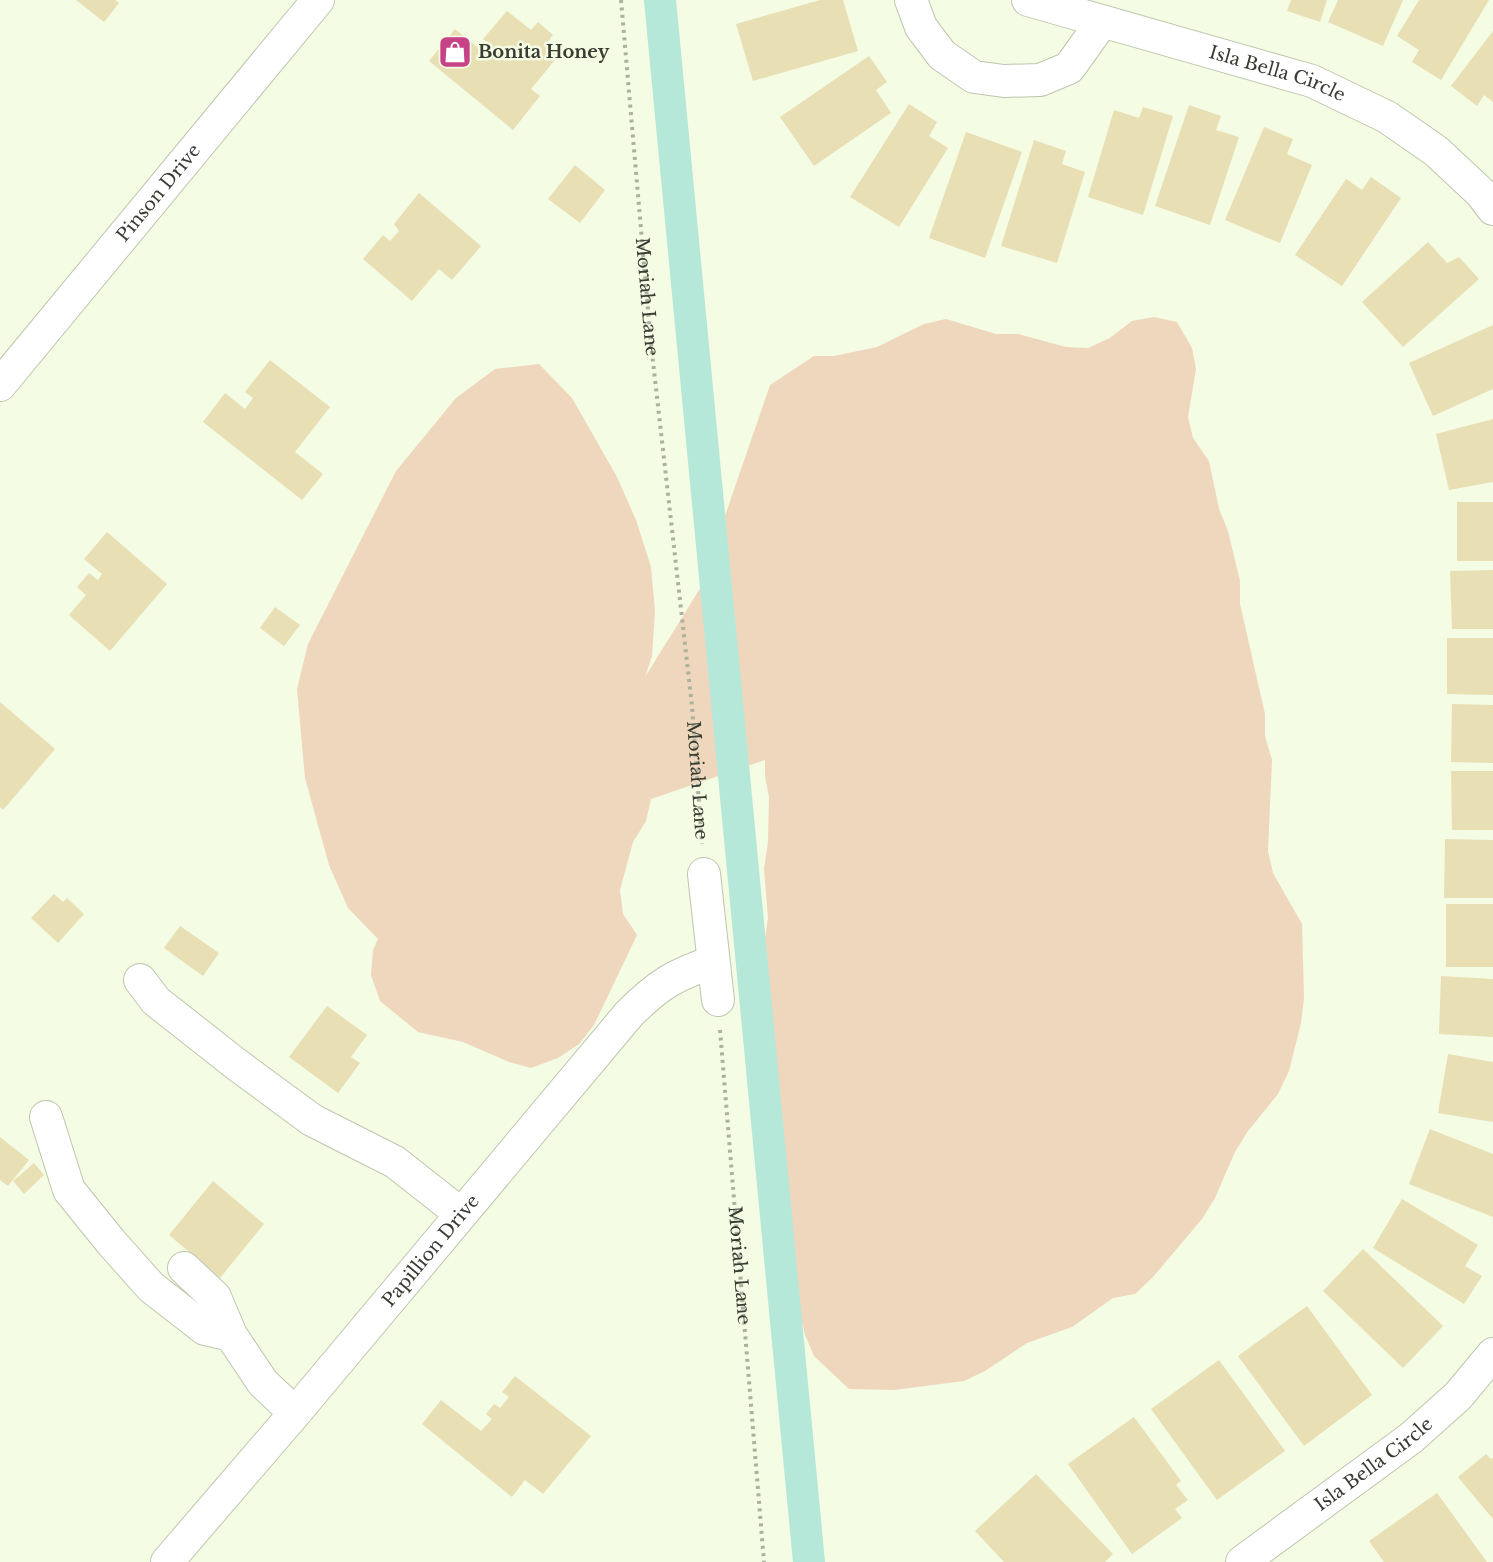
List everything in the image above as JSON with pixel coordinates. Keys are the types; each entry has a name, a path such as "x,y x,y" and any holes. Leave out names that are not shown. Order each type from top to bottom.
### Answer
{"street":[{"name":"Pinson Drive","path":"0,385 318,0"},
{"path":"911,0 921,27 942,55 974,77 1004,81 1040,80 1069,68 1102,22"},
{"name":"Isla Bella Circle","path":"1028,0 1312,81 1387,117 1436,151 1481,193 1493,209"},
{"path":"704,874 718,999"},
{"name":"Papillion Drive","path":"167,1562 295,1413 629,1014 653,990 680,973 713,962"},
{"path":"140,980 156,1001 236,1065 312,1119 395,1162 461,1214"},
{"path":"46,1117 69,1190 111,1242 152,1287 205,1329 231,1335"},
{"path":"184,1268 215,1297 231,1335 263,1383 295,1413"},
{"name":"Isla Bella Circle","path":"1242,1562 1411,1438 1458,1396 1493,1354"}],"path":[{"name":"Moriah Lane","path":"621,0 651,344 692,706 704,874"},
{"name":"Moriah Lane","path":"718,999 764,1562"}],"shaded area":[{"path":"1154,317 1177,322 1192,348 1196,369 1188,417 1193,438 1209,461 1219,509 1228,531 1240,581 1240,604 1265,714 1265,736 1272,760 1268,851 1273,873 1302,924 1304,998 1301,1023 1289,1071 1278,1094 1248,1131 1235,1152 1215,1198 1202,1219 1153,1277 1135,1294 1113,1298 1072,1327 1027,1343 985,1371 964,1381 894,1390 849,1389 814,1356 805,1335 789,1267 789,1245 776,1180 773,1155 783,1132 770,1063 768,989 761,965 768,918 764,869 768,842 769,797 765,760 651,799 646,821 633,842 620,890 623,914 637,935 594,1025 579,1044 558,1058 531,1068 509,1062 463,1042 418,1032 380,1001 371,975 373,950 378,939 348,908 329,865 305,778 297,689 308,644 396,471 456,398 495,369 539,364 572,398 617,477 636,520 651,567 655,611 652,656 645,677 719,558 716,542 770,385 814,356 834,356 877,347 924,324 946,319 996,334 1018,334 1066,347 1088,348 1110,338 1132,321"}],"building":[{"path":"76,0 115,0 119,3 104,22"},
{"path":"820,0 843,0 858,51 753,81 736,24"},
{"path":"1291,0 1327,0 1320,22 1287,11"},
{"path":"1338,0 1403,0 1383,46 1328,22"},
{"path":"1419,0 1489,0 1441,80 1412,62 1419,50 1397,36"},
{"path":"507,11 531,30 538,22 553,35 547,43 560,54 531,89 540,96 513,130 429,61 455,29 485,53 491,46 483,39"},
{"path":"1493,31 1493,102 1484,95 1477,106 1451,86"},
{"path":"869,56 887,82 876,90 891,113 814,166 780,117"},
{"path":"909,104 937,122 929,136 948,148 899,227 850,197"},
{"path":"1189,105 1221,116 1216,130 1239,137 1210,225 1155,206"},
{"path":"1143,107 1173,116 1143,215 1088,197 1114,110 1139,118"},
{"path":"1264,127 1293,139 1287,154 1312,165 1280,243 1225,220"},
{"path":"966,132 1022,152 985,258 929,238"},
{"path":"1034,140 1066,151 1062,164 1085,172 1057,263 1001,246"},
{"path":"575,165 605,190 580,223 548,199"},
{"path":"1371,177 1401,198 1342,286 1295,255 1346,179 1362,190"},
{"path":"419,193 481,246 452,280 439,269 412,301 363,259 383,235 390,241 399,231 394,224"},
{"path":"1428,242 1447,263 1459,257 1479,279 1403,347 1362,302"},
{"path":"1493,325 1493,389 1433,416 1409,363"},
{"path":"270,360 330,407 295,452 323,474 302,500 203,422 225,393 245,409 253,398 245,392"},
{"path":"1493,419 1493,482 1449,490 1436,434"},
{"path":"1457,502 1493,502 1493,561 1457,561"},
{"path":"107,532 167,584 110,651 69,615 86,595 77,587 89,573 98,580 102,574 84,559"},
{"path":"1493,570 1493,629 1452,629 1450,571"},
{"path":"275,607 300,625 284,646 260,628"},
{"path":"1447,638 1493,638 1493,695 1447,694"},
{"path":"0,702 55,749 3,810 0,807"},
{"path":"1452,704 1493,705 1493,763 1451,762"},
{"path":"1451,771 1493,771 1493,830 1452,830"},
{"path":"1445,839 1493,840 1493,898 1444,898"},
{"path":"54,894 63,902 67,898 84,914 58,943 31,918"},
{"path":"1446,904 1493,904 1493,967 1446,967"},
{"path":"180,926 219,953 203,976 164,948"},
{"path":"1441,976 1493,979 1493,1037 1439,1034"},
{"path":"327,1006 367,1035 351,1057 360,1063 338,1093 289,1057"},
{"path":"1448,1054 1493,1062 1493,1122 1438,1113"},
{"path":"1430,1129 1493,1154 1493,1217 1409,1184"},
{"path":"0,1137 29,1160 8,1186 0,1180"},
{"path":"34,1163 44,1175 24,1194 13,1181"},
{"path":"213,1181 264,1224 220,1278 169,1235"},
{"path":"1402,1199 1478,1245 1465,1266 1482,1276 1464,1304 1373,1248"},
{"path":"1363,1249 1443,1326 1403,1368 1323,1291"},
{"path":"1307,1306 1372,1395 1304,1446 1238,1356"},
{"path":"1219,1360 1285,1451 1217,1500 1151,1409"},
{"path":"515,1376 591,1436 543,1494 525,1480 512,1497 422,1424 441,1400 481,1431 492,1419 486,1414 494,1404 500,1408 509,1397 502,1392"},
{"path":"1134,1417 1181,1481 1176,1485 1188,1500 1175,1509 1182,1518 1132,1554 1068,1464"},
{"path":"1486,1454 1491,1459 1493,1458 1493,1519 1458,1477"},
{"path":"1036,1474 1113,1554 1105,1562 1004,1562 975,1531"},
{"path":"1437,1493 1487,1562 1384,1562 1369,1541"}],"waterway":[{"path":"660,0 809,1562"}],"place":[{"name":"Bonita Honey","path":"455,52"}]}
